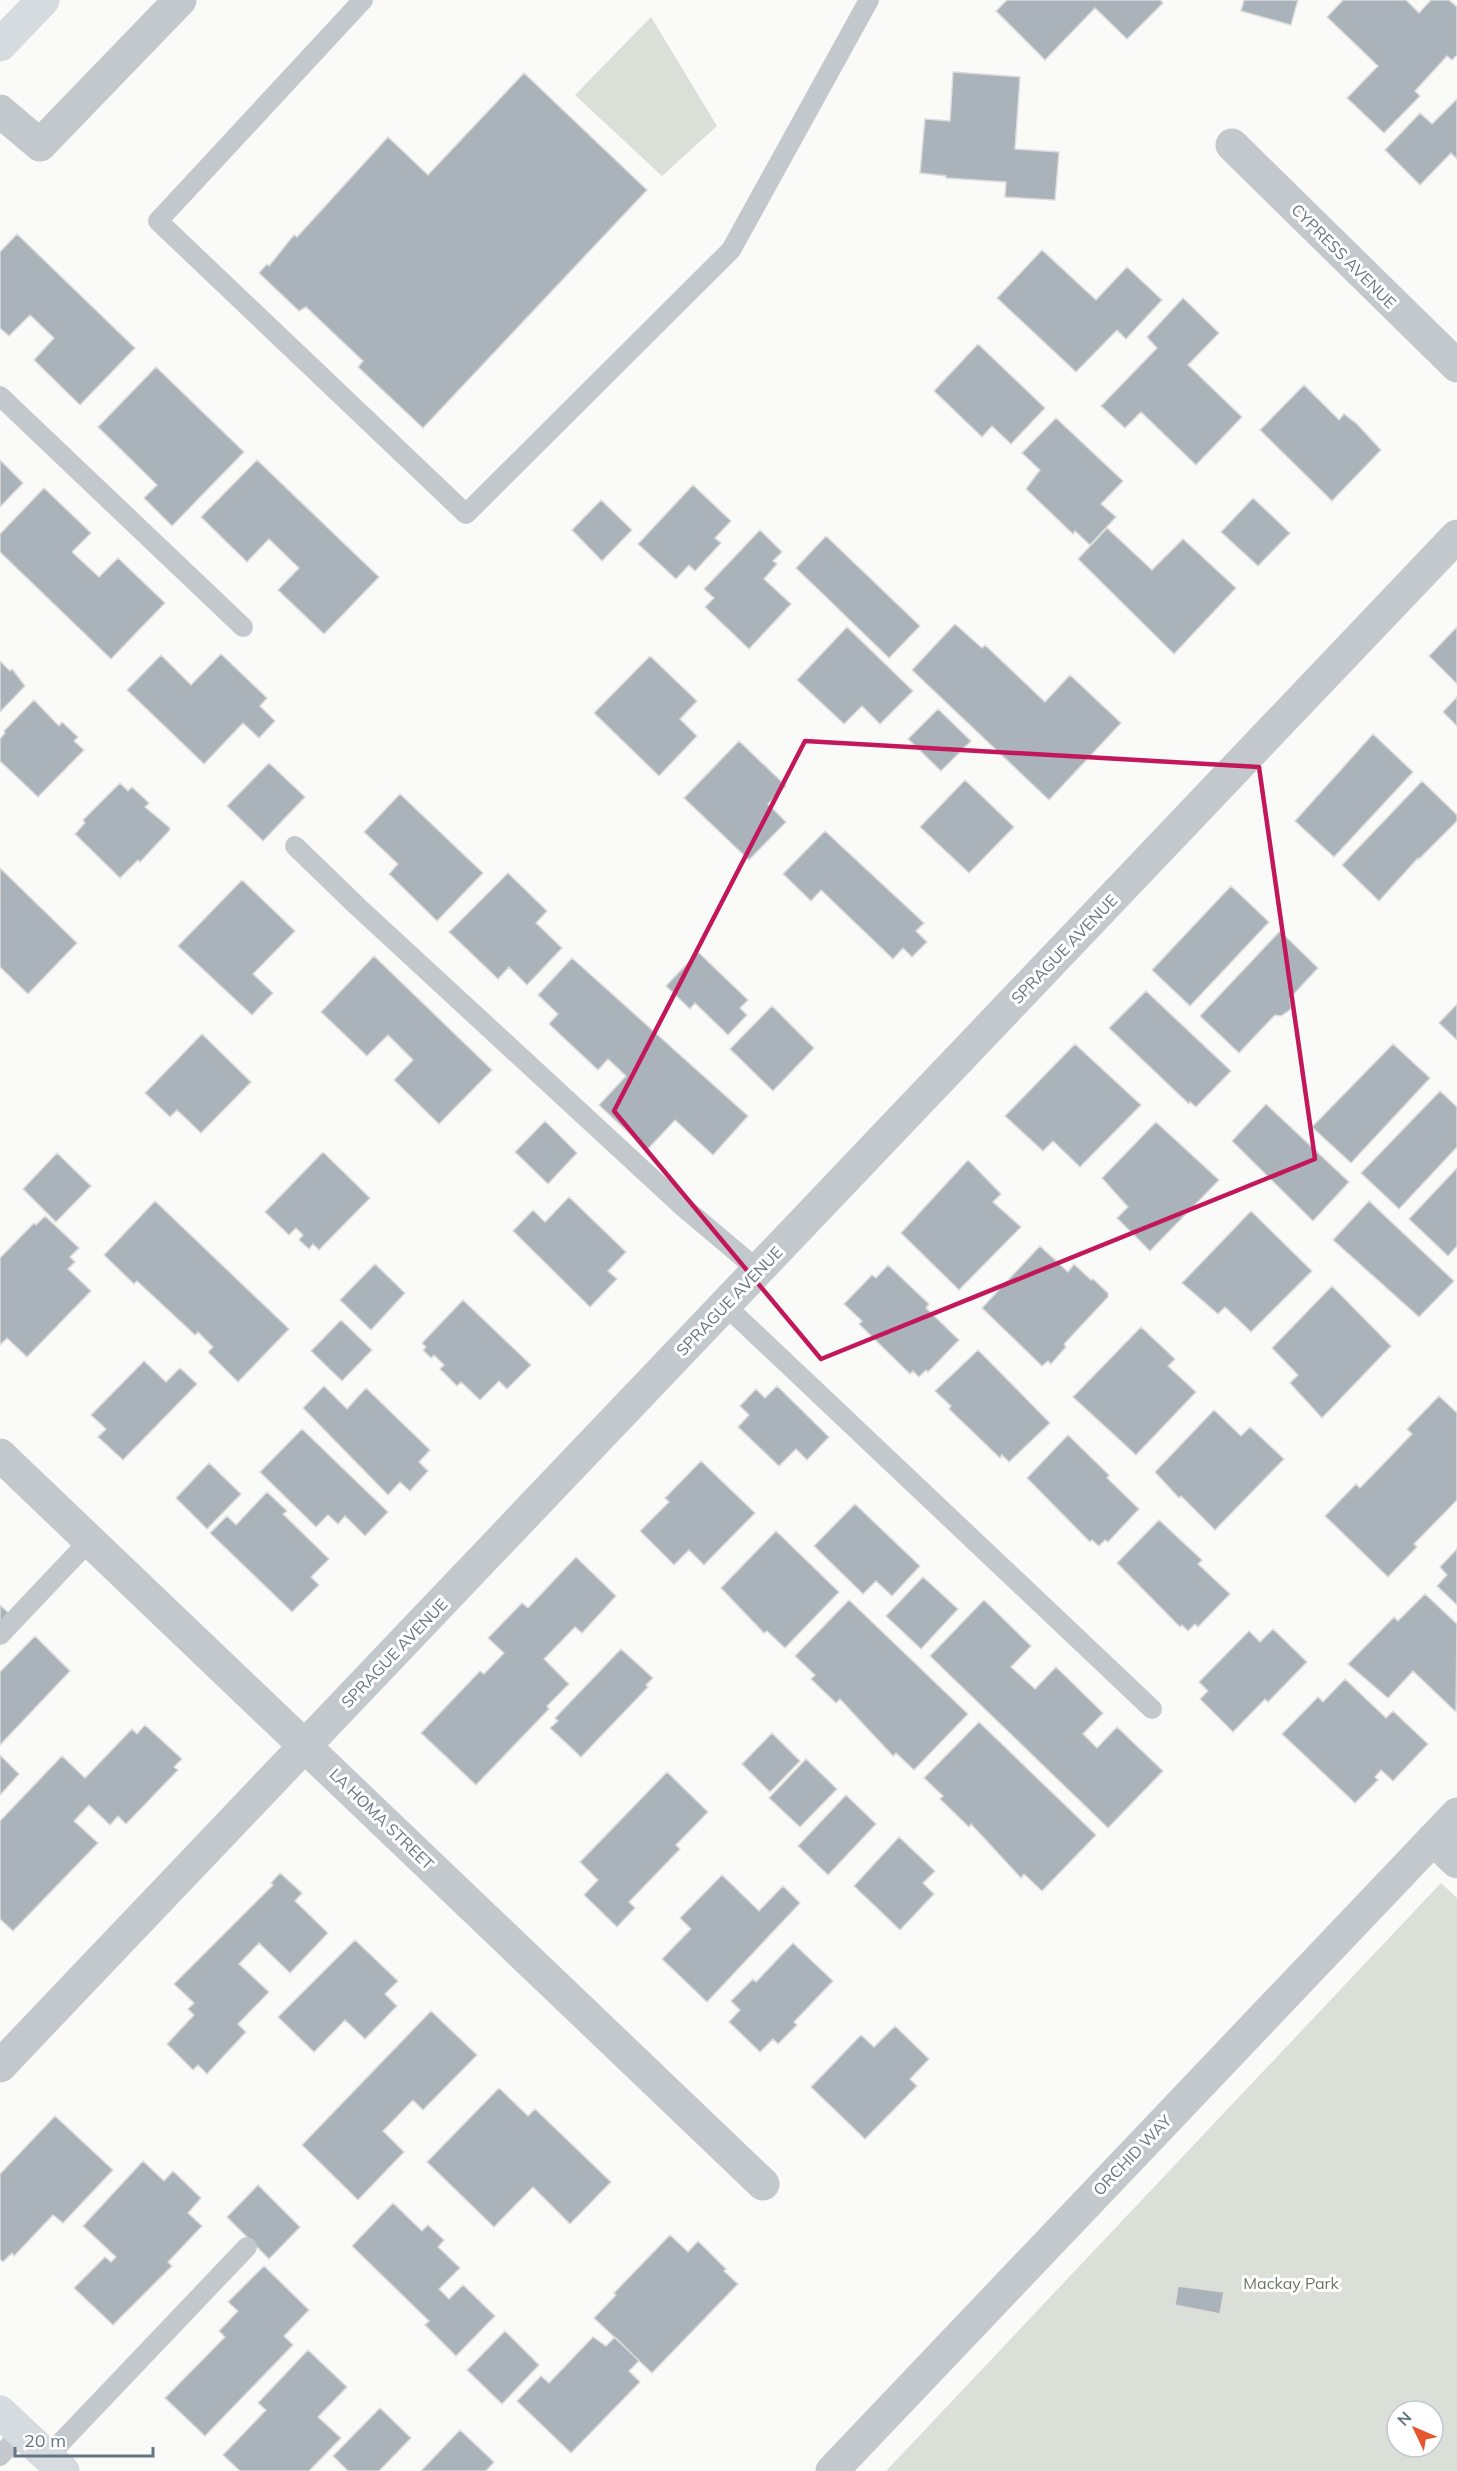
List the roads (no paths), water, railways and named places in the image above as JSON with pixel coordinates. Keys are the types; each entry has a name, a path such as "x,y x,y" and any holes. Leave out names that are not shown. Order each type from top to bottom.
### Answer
{"main road":[{"path":"0,45 43,0"},
{"path":"7,2433 56,2464"}],"street":[{"path":"0,111 40,145 180,0"},
{"name":"CYPRESS AVENUE","path":"1232,145 1457,366"},
{"name":"SPRAGUE AVENUE","path":"0,2066 1457,536"},
{"name":"LA HOMA STREET","path":"0,1455 763,2184"},
{"name":"ORCHID WAY","path":"832,2471 1457,1814"},
{"path":"1433,1839 1457,1862"}],"lane":[{"path":"363,0 158,221 466,514 731,250 869,0"},
{"path":"0,396 243,627"},
{"path":"296,846 358,907 682,1206 758,1270"},
{"path":"725,1305 1152,1709"},
{"path":"0,1635 90,1540"},
{"path":"56,2464 247,2247"}],"park label":[{"name":"Mackay Park","path":"1291,2283"}]}
